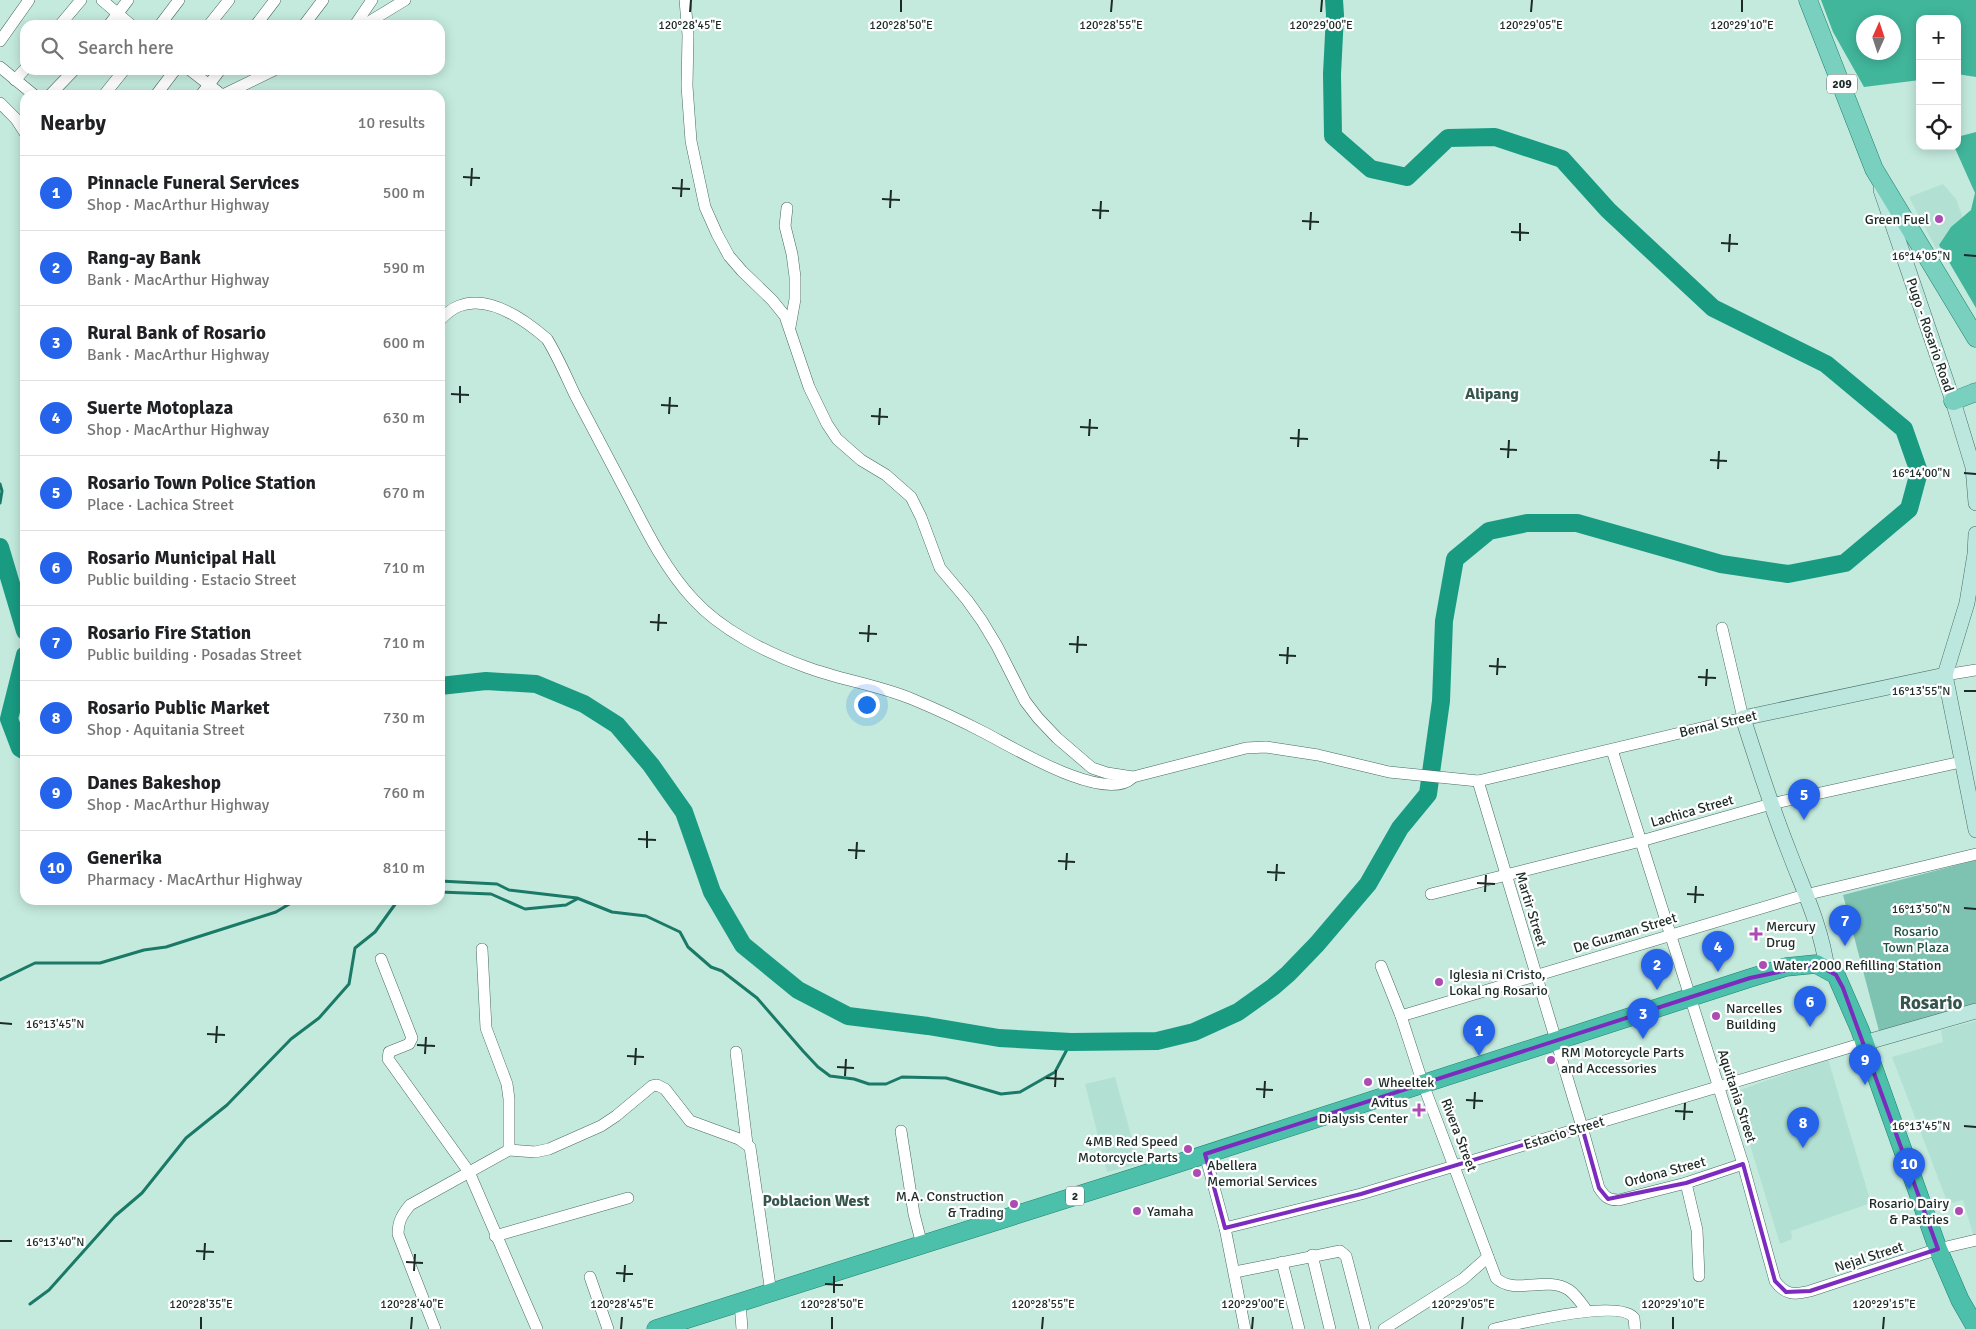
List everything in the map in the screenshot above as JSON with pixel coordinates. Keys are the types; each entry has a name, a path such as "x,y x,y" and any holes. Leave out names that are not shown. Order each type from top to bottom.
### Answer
{"highway":[{"name":"2","path":"656,1329 1786,968 1816,964 1827,970"},
{"path":"1827,970 1836,976 1843,988 1938,1249 1960,1300 1976,1328"}],"main road":[{"name":"Pugo - Rosario Road","path":"1808,0 1874,169 1953,401 1973,467 1976,504"},
{"name":"Pugo - Rosario Road","path":"1874,169 1976,338"},
{"path":"1953,401 1976,392"},
{"path":"1976,534 1975,554 1966,603 1945,675 1976,830"},
{"name":"Bernal Street","path":"1743,718 1945,675"},
{"path":"1743,718 1770,804 1825,950 1827,970"},
{"name":"Estacio Street","path":"1864,1043 1976,1011"}],"street":[{"path":"0,41 29,0"},
{"path":"64,20 81,0"},
{"path":"102,0 125,20"},
{"path":"113,20 128,0"},
{"path":"164,20 178,0"},
{"path":"214,20 229,0"},
{"path":"260,20 275,0"},
{"path":"308,20 323,0"},
{"path":"358,20 372,0"},
{"path":"372,20 405,0"},
{"path":"685,0 688,35 687,86 691,141 706,207 729,256 785,316 810,387 836,439 847,450 886,475 912,497 940,568 982,620 1025,701 1038,718 1092,768 1106,774 1133,777"},
{"path":"0,67 28,90"},
{"path":"16,80 20,75"},
{"path":"55,90 69,75"},
{"path":"108,90 120,75"},
{"path":"160,90 171,75"},
{"path":"196,75 215,90"},
{"path":"204,90 216,75"},
{"path":"232,90 263,75"},
{"path":"0,103 20,125"},
{"path":"787,208 785,226 795,277 795,299 790,328"},
{"name":"Bernal Street","path":"445,315 450,310 461,305 472,303 488,305 504,310 536,329 547,338 642,523 669,569 694,600 741,637 768,652 807,668 875,686 911,699 983,732 1068,775 1107,784 1122,784 1133,777 1246,748 1266,747 1318,755 1390,772 1478,781 1743,718"},
{"path":"1722,628 1743,718"},
{"name":"Bernal Street","path":"1945,675 1976,670"},
{"name":"Aquitania Street","path":"1612,750 1669,935 1691,998 1717,1087 1743,1164 1775,1280"},
{"name":"Lachica Street","path":"1432,894 1641,841 1770,804 1961,762"},
{"name":"Martir Street","path":"1478,781 1599,1188"},
{"name":"De Guzman Street","path":"1402,1016 1805,894 1976,854"},
{"path":"482,949 486,1028 507,1084 510,1150"},
{"path":"381,959 412,1038 409,1044 389,1052 388,1059 469,1172 495,1236 537,1329"},
{"name":"Rivera Street","path":"1381,966 1402,1016 1423,1084 1496,1278 1500,1282 1517,1286 1558,1284 1572,1292 1587,1311"},
{"name":"Estacio Street","path":"1225,1228 1361,1194 1864,1043"},
{"path":"736,1052 747,1144"},
{"path":"435,1329 398,1234 398,1224 402,1214 410,1205 510,1150 534,1152 549,1149 601,1126 652,1086 657,1085 665,1089 690,1121 730,1135 750,1147 771,1293"},
{"path":"901,1131 914,1214 922,1245"},
{"path":"1206,1154 1235,1272 1245,1329"},
{"name":"Ordona Street","path":"1599,1188 1608,1199 1619,1200 1686,1183 1743,1164"},
{"path":"1686,1183 1698,1230 1699,1276"},
{"path":"495,1236 628,1198"},
{"name":"Nejal Street","path":"1775,1280 1780,1288 1786,1292 1800,1293 1938,1249 1976,1240"},
{"path":"1235,1272 1340,1250 1345,1254 1366,1329"},
{"path":"1312,1255 1330,1329"},
{"path":"1384,1329 1463,1279 1488,1257"},
{"path":"1282,1262 1299,1329"},
{"path":"590,1277 608,1329"},
{"path":"740,1302 742,1329"},
{"path":"1494,1329 1587,1311 1628,1313 1634,1318 1635,1329"}],"highlighted area":[{"path":"1816,964 1836,975 1843,988 1938,1249 1810,1291 1786,1292 1775,1281 1743,1164 1686,1183 1608,1199 1599,1188 1582,1127 1361,1194 1225,1228 1205,1154 1750,978"}],"shaded area":[{"path":"1943,184 1956,199 1967,229 1961,244 1940,256 1909,197"},
{"path":"1976,1021 1976,1237 1974,1237 1963,1200 1948,1204 1892,1057 1943,1042 1941,1030"},
{"path":"1828,1059 1871,1203 1791,1231 1792,1239 1780,1244 1734,1092"},
{"path":"1115,1077 1139,1164 1107,1172 1085,1084"}],"green space":[{"path":"1821,0 1976,0 1976,77 1961,75 1961,15 1916,15 1916,80 1864,87 1833,32"},
{"path":"1976,132 1976,308 1939,245 1951,227 1971,210 1975,193 1956,150 1961,150 1961,136"},
{"name":"Rosario Town Plaza","path":"1976,860 1976,1005 1879,1031 1843,895"}],"waterway":[{"path":"445,685 486,681 536,684 584,704 617,725 651,765 684,812 712,892 743,945 798,990 848,1016 928,1026 999,1038 1071,1042 1157,1041 1194,1032 1238,1012 1288,974 1317,944 1368,884 1400,828 1428,794 1441,701 1444,621 1455,559 1489,531 1527,523 1577,523 1721,564 1788,574 1845,563 1909,509 1919,472 1904,429 1826,364 1713,308 1608,210 1562,159 1495,137 1448,138 1407,177 1371,169 1333,136 1334,0"},
{"path":"0,484 2,491 0,503"},
{"path":"0,547 20,614"},
{"path":"20,675 9,719 20,748"},
{"path":"445,881 497,884 509,890 577,898 612,912 646,916 680,932 688,947 711,967 722,971 757,998 803,1051 818,1067 830,1076 854,1079 869,1084 886,1084 902,1077 946,1078 1001,1094 1020,1092 1055,1072 1071,1042"},
{"path":"445,892 491,894 525,909 566,905 577,899"},
{"path":"0,980 35,963 100,963 144,950 166,947 276,912 288,905"},
{"path":"30,1304 49,1290 115,1216 142,1193 186,1138 227,1105 291,1039 319,1018 349,984 355,948 375,932 395,905"}],"place":[{"name":"Green Fuel","path":"1939,219"},
{"name":"Rosario Town Police Station","path":"1804,820"},
{"name":"Mercury Drug","path":"1756,934"},
{"name":"Rosario Fire Station","path":"1845,946"},
{"name":"Water 2000 Refilling Station","path":"1763,965"},
{"name":"Suerte Motoplaza","path":"1718,972"},
{"name":"Iglesia ni Cristo, Lokal ng Rosario","path":"1439,982"},
{"name":"Rang-ay Bank","path":"1657,990"},
{"name":"Narcelles Building","path":"1716,1016"},
{"name":"Rosario Municipal Hall","path":"1810,1027"},
{"name":"Rural Bank of Rosario","path":"1643,1039"},
{"name":"Pinnacle Funeral Services","path":"1479,1056"},
{"name":"RM Motorcycle Parts and Accessories","path":"1551,1060"},
{"name":"Wheeltek","path":"1368,1082"},
{"name":"Danes Bakeshop","path":"1865,1085"},
{"name":"Avitus Dialysis Center","path":"1419,1110"},
{"name":"Rosario Public Market","path":"1803,1148"},
{"name":"4MB Red Speed Motorcycle Parts","path":"1188,1149"},
{"name":"Abellera Memorial Services","path":"1197,1173"},
{"name":"Generika","path":"1909,1189"},
{"name":"M.A. Construction & Trading","path":"1014,1204"},
{"name":"Yamaha","path":"1137,1211"},
{"name":"Rosario Dairy & Pastries","path":"1959,1211"}],"district":[{"name":"Alipang","path":"1492,394"},
{"name":"Rosario","path":"1931,1003"},
{"name":"Poblacion West","path":"816,1201"}]}
